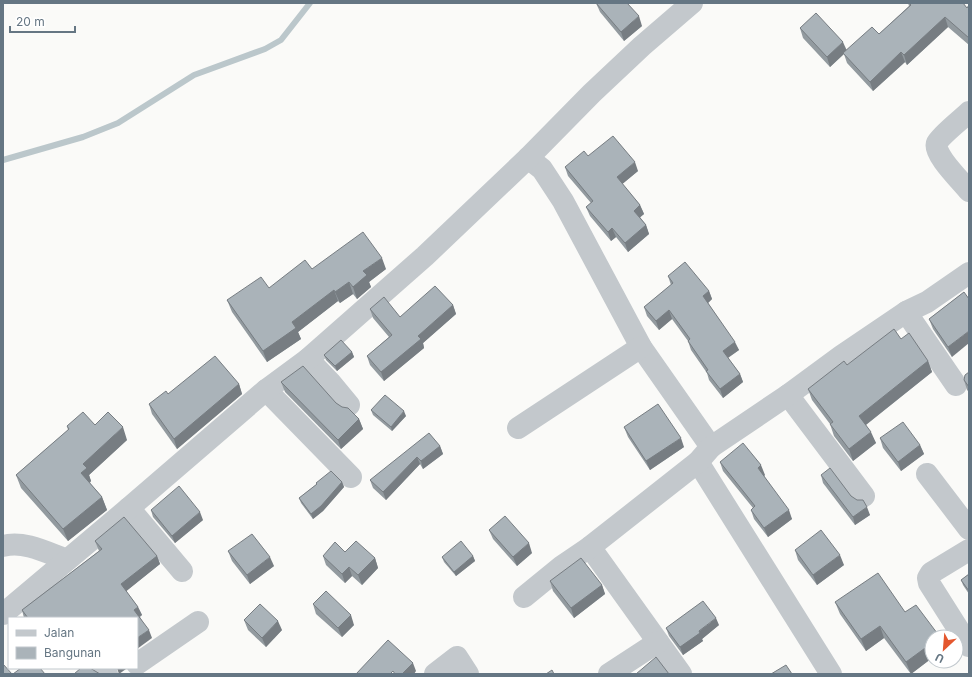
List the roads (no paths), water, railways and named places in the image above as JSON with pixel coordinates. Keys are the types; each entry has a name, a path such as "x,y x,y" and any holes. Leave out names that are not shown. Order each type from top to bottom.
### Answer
{"street":[{"path":"10,613 67,560 266,390 308,359 425,256 528,158 592,93 642,46 692,3"},
{"path":"969,112 937,142 936,147 940,157 969,191"},
{"path":"528,158 542,169 563,201 641,348 831,674"},
{"path":"524,597 562,566 590,547 704,455 906,312 927,302 969,274"},
{"path":"906,312 956,385"},
{"path":"518,428 641,348"},
{"path":"308,359 349,405"},
{"path":"266,390 351,477"},
{"path":"788,395 864,496"},
{"path":"927,474 969,529"},
{"path":"129,508 182,571"},
{"path":"3,546 25,546 67,560"},
{"path":"590,547 681,674"},
{"path":"969,550 931,573 928,578 929,583 969,646"},
{"path":"138,663 198,622"},
{"path":"609,674 658,642"},
{"path":"435,674 457,657 468,674"}],"waterway":[{"path":"3,160 83,137 118,123 194,75 265,49 281,40 310,3"}]}
